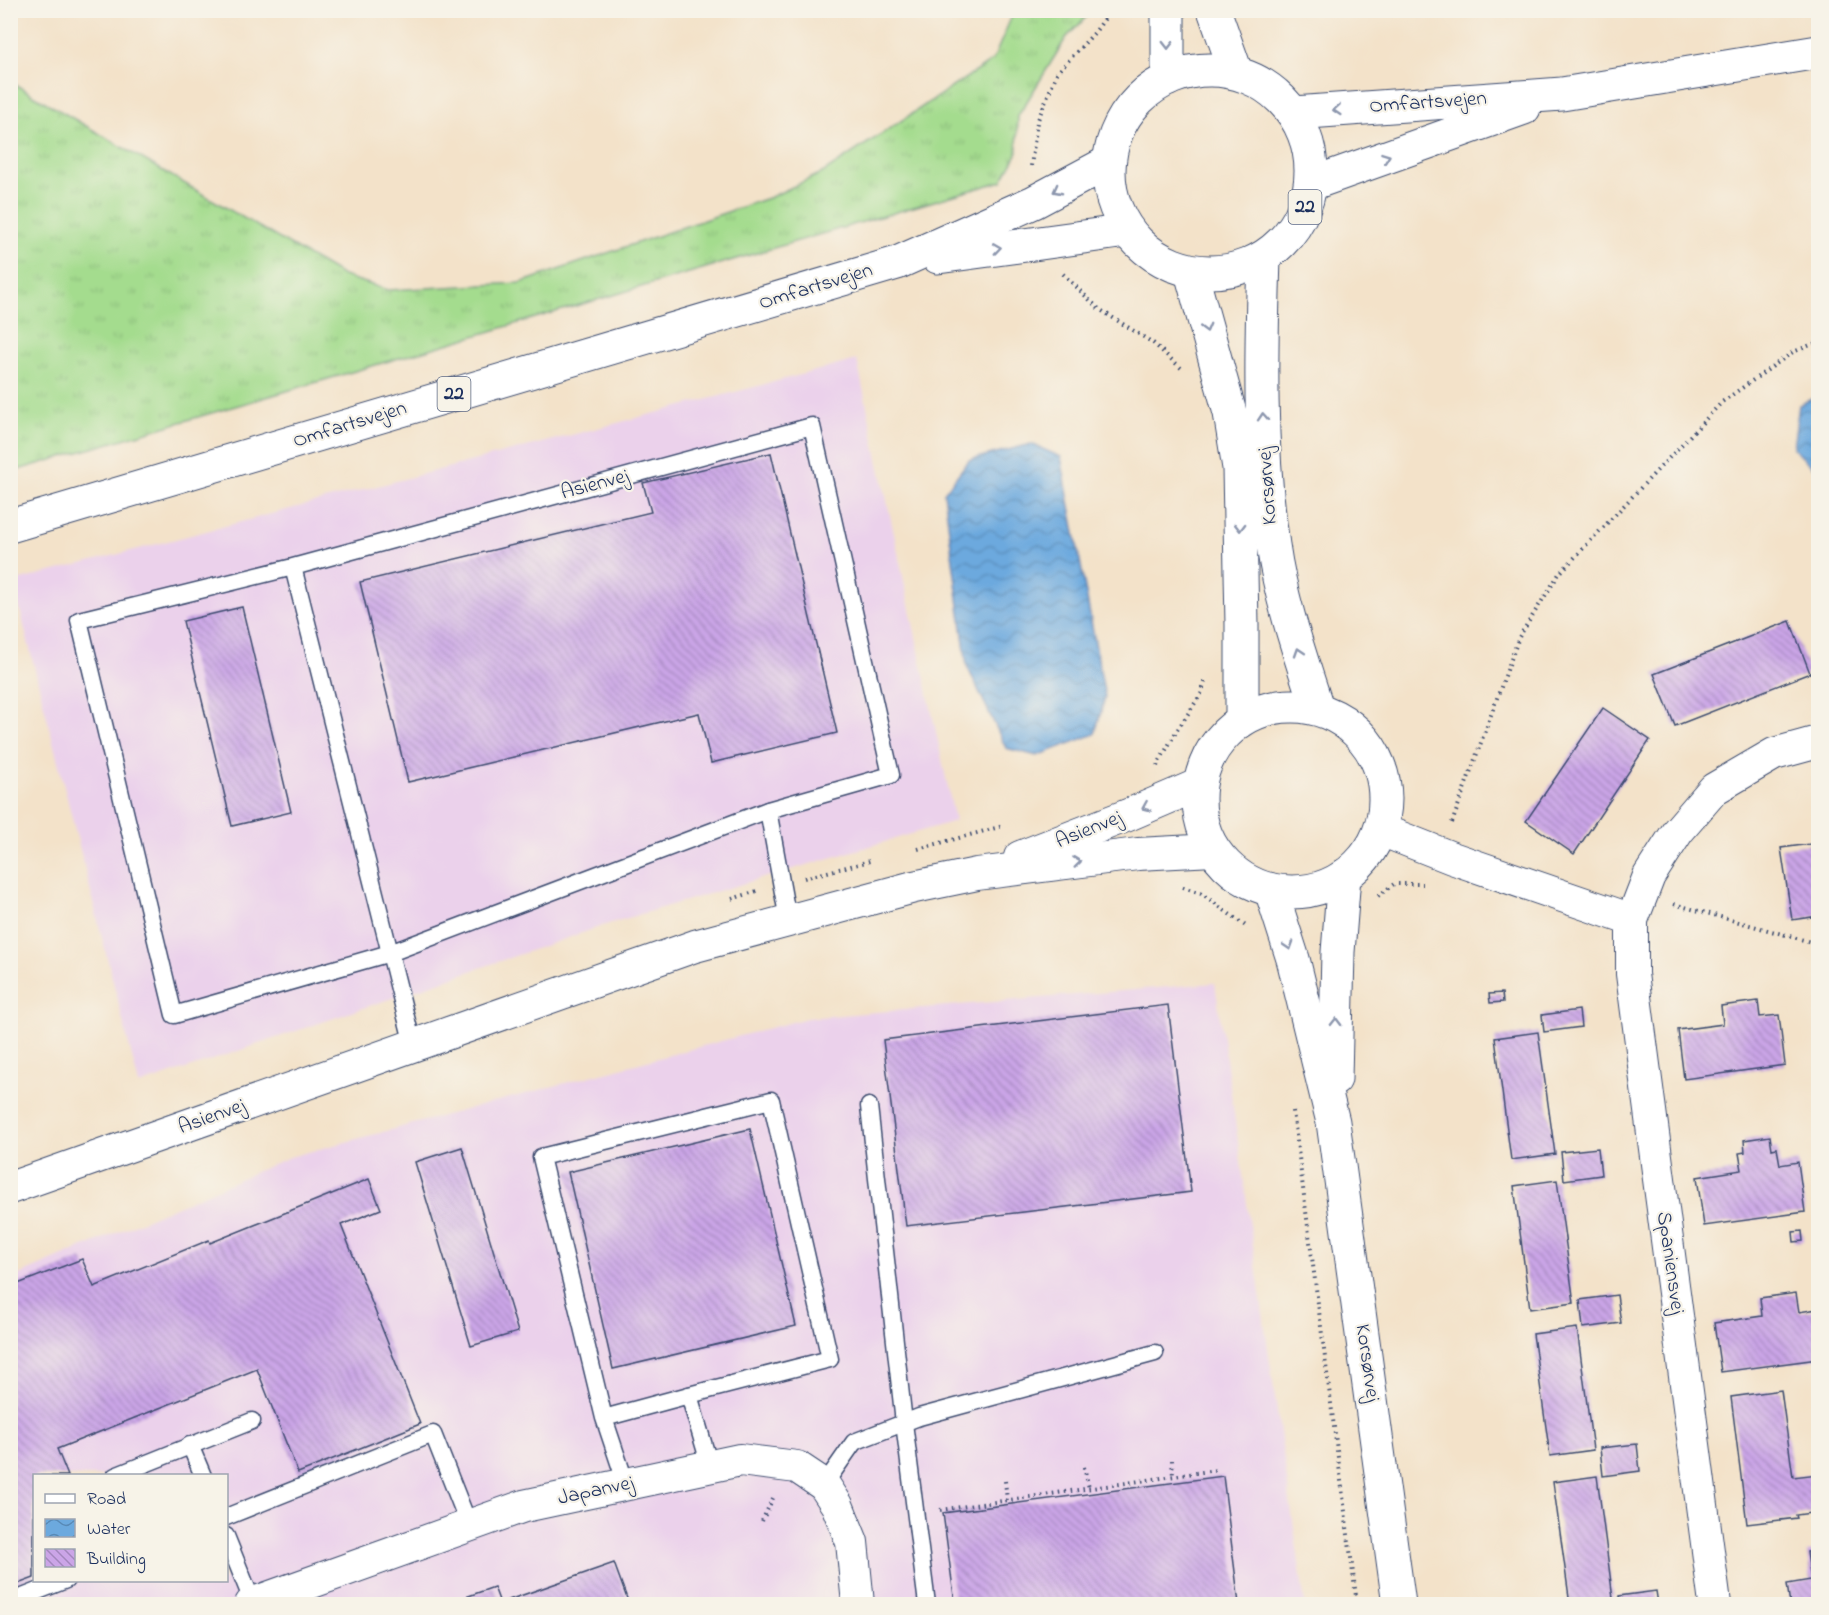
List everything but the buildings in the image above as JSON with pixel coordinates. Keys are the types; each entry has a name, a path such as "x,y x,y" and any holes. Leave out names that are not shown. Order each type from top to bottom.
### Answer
{"main road":[{"path":"1168,10 1168,79"},
{"path":"1214,10 1236,72"},
{"name":"Omfartsvejen","path":"1294,113 1562,94 1818,52"},
{"name":"22","path":"1213,69 1236,72 1278,95 1294,113 1305,135 1311,159 1311,184 1303,213 1287,239 1264,258 1241,269 1216,273 1191,272 1166,264 1144,250 1127,231 1116,210 1109,186 1109,162 1115,136 1127,112 1145,93 1168,79 1190,72 1213,69"},
{"name":"Omfartsvejen","path":"1311,184 1562,94"},
{"name":"Omfartsvejen","path":"10,526 897,263 1034,202 1109,162"},
{"name":"Omfartsvejen","path":"897,263 1127,231"},
{"name":"Korsørvej","path":"1264,258 1261,386 1272,537 1290,626 1317,708"},
{"name":"Korsørvej","path":"1191,272 1230,413 1239,468 1242,719"},
{"path":"1291,705 1317,708 1345,721 1367,742 1381,769 1386,800 1381,830 1366,856 1344,876 1322,888 1296,892 1271,890 1248,882 1229,868 1213,850 1203,829 1198,806 1200,784 1207,758 1222,736 1242,719 1265,708 1291,705"},
{"name":"Korsørvej","path":"1333,1122 1338,952 1344,876"},
{"name":"Korsørvej","path":"1271,890 1293,959 1333,1122 1399,1605"}],"street":[{"name":"Spaniensvej","path":"1715,1605 1632,974 1637,908 1649,876 1678,831 1714,789 1774,754 1818,742"},
{"name":"Asienvej","path":"977,874 1128,815 1200,784"},
{"path":"1381,830 1441,853 1637,908"},
{"name":"Asienvej","path":"10,1188 694,946 914,887 977,874 1138,854 1213,850"},
{"name":"Japanvej","path":"252,1604 524,1506 740,1460 797,1467 824,1485 837,1505 852,1542 858,1605"}],"lane":[{"name":"Asienvej","path":"812,426 891,775 768,810 390,953 174,1015 79,620 293,567 812,426"},
{"path":"293,567 413,1045"},
{"path":"768,810 788,920"},
{"path":"604,1418 830,1359 771,1100 541,1157 604,1418 626,1484"},
{"path":"869,1106 904,1423 927,1605"},
{"path":"824,1485 854,1442 904,1423 1155,1353"},
{"path":"688,1395 710,1466"},
{"path":"120,1474 252,1421"},
{"path":"228,1516 434,1434 470,1525"},
{"path":"190,1445 201,1474"},
{"path":"228,1541 252,1604"},
{"path":"10,1602 63,1582"}],"path":[{"path":"1034,202 1030,173 1037,122 1058,73 1095,32 1111,10"},
{"path":"1047,241 1054,266 1099,309 1154,343 1180,366 1184,375"},
{"path":"1441,853 1519,637 1559,574 1722,402 1793,352 1818,342"},
{"path":"1155,769 1201,694 1206,676"},
{"path":"914,850 980,834 1013,823"},
{"path":"728,900 881,859"},
{"path":"1178,885 1201,893 1249,929"},
{"path":"1637,908 1818,944"},
{"path":"1291,1100 1357,1605"},
{"path":"1172,1460 1173,1476"},
{"path":"1084,1467 1089,1488"},
{"path":"915,1514 1089,1488 1108,1488 1216,1470"},
{"path":"1005,1481 1007,1500"}],"shaded area":[{"path":"857,360 955,821 611,923 139,1085 13,582"},
{"path":"1215,983 1305,1604 11,1604 10,1279 290,1157 807,1018"}],"green space":[{"path":"1014,11 1092,11 1066,38 1018,116 1017,154 1002,181 11,472 11,82 343,276 388,290 520,283 771,197 824,172 993,60"}],"water":[{"path":"1818,396 1818,472 1793,448 1799,405"},
{"path":"1031,444 1061,457 1105,697 1095,734 1037,756 1006,748 967,666 944,493 969,460"}]}
